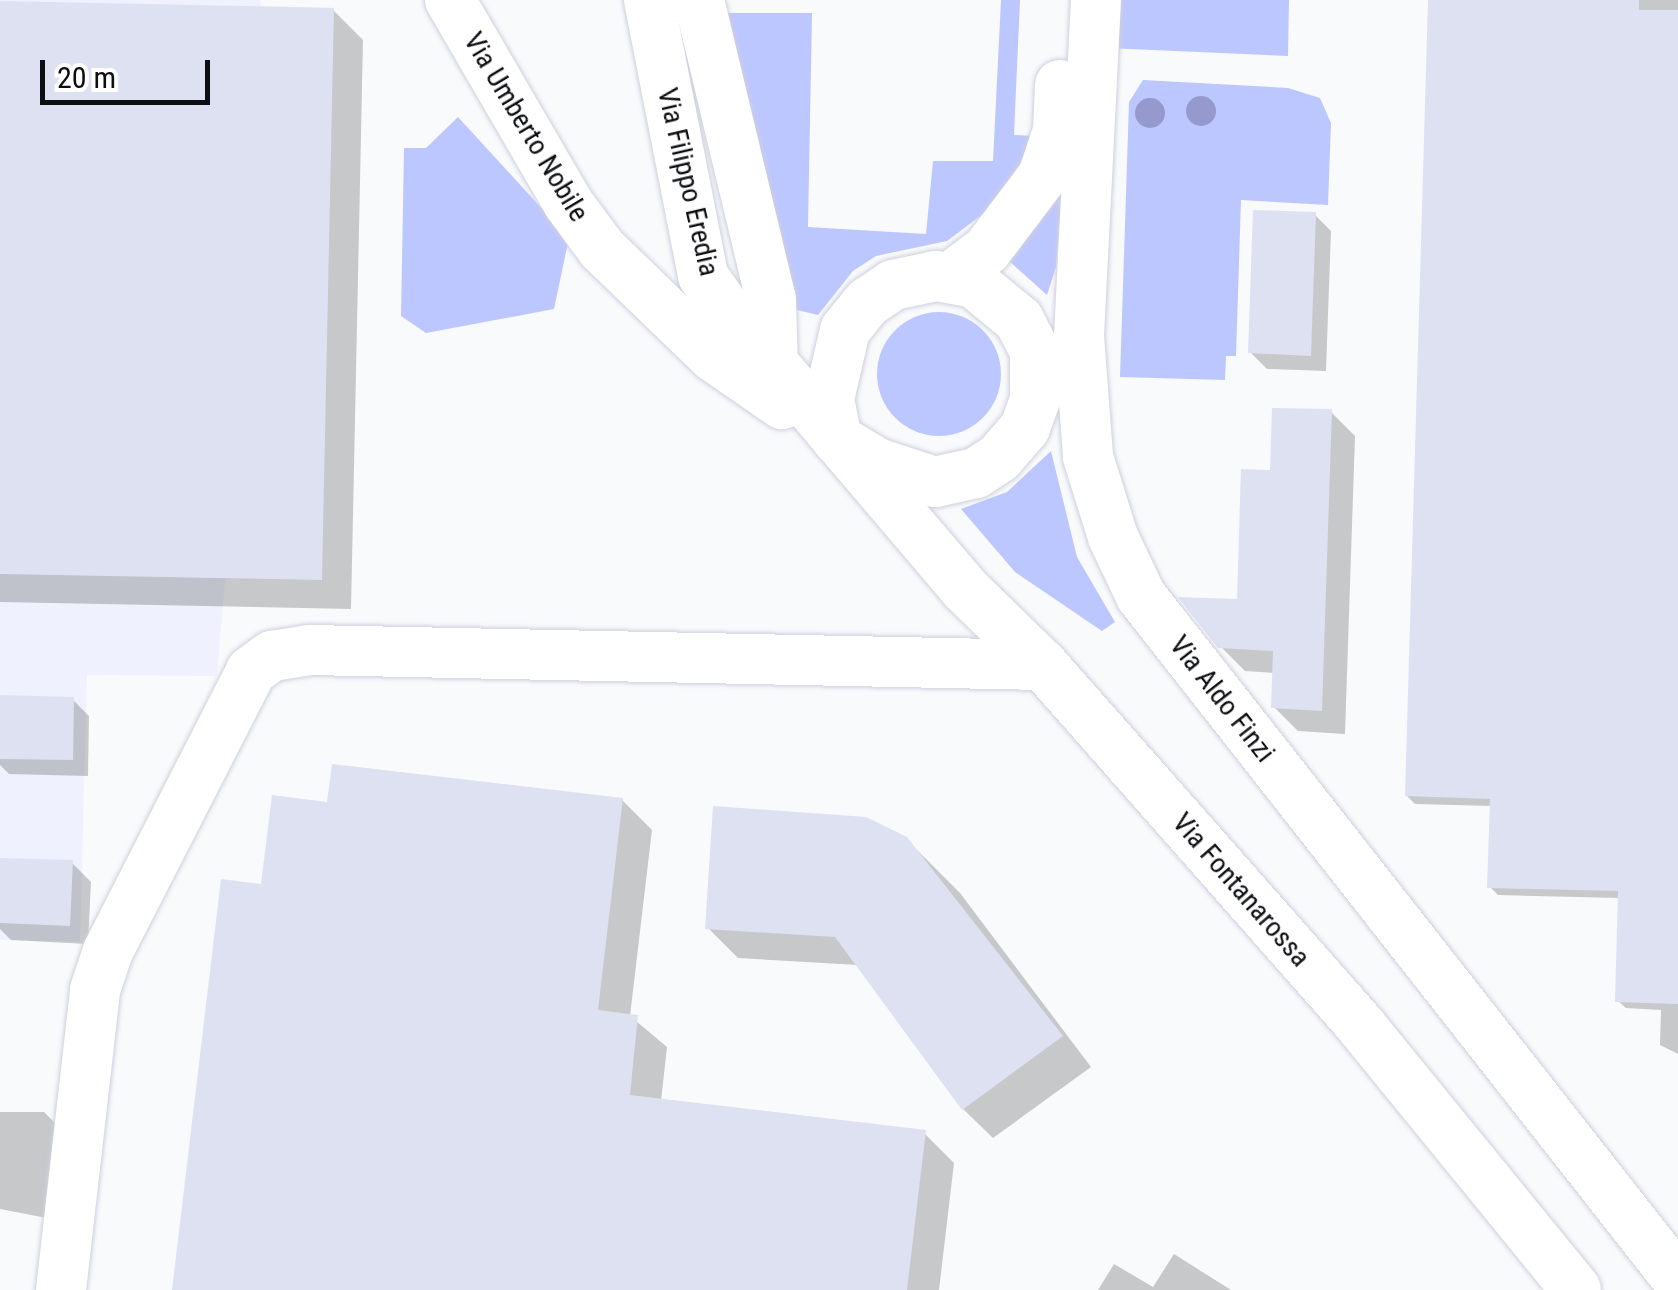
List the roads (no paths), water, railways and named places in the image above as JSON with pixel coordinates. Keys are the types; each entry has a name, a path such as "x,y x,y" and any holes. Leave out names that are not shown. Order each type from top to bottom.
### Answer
{"street":[{"name":"Via Umberto Nobile","path":"450,0 568,203 602,249 714,357 838,438"},
{"name":"Via Filippo Eredia","path":"649,0 703,276 773,369 838,438"},
{"path":"699,0 771,298 773,369"},
{"path":"1063,0 1054,151 1028,202 987,250 951,277 892,285 845,330 829,400 838,438 878,463 936,482 976,473 1000,458 1025,428 1035,400 1035,352 1060,317 1080,263"},
{"name":"Via Aldo Finzi","path":"1096,0 1080,263 1080,384 1088,457 1141,596 1678,1280"},
{"path":"951,277 1004,302 1035,352 1080,384"},
{"name":"Via Fontanarossa","path":"838,438 964,588 1043,665 1361,1026 1576,1290"},
{"path":"61,1290 95,990 108,952 251,671 272,656 309,650 1043,665"}]}
